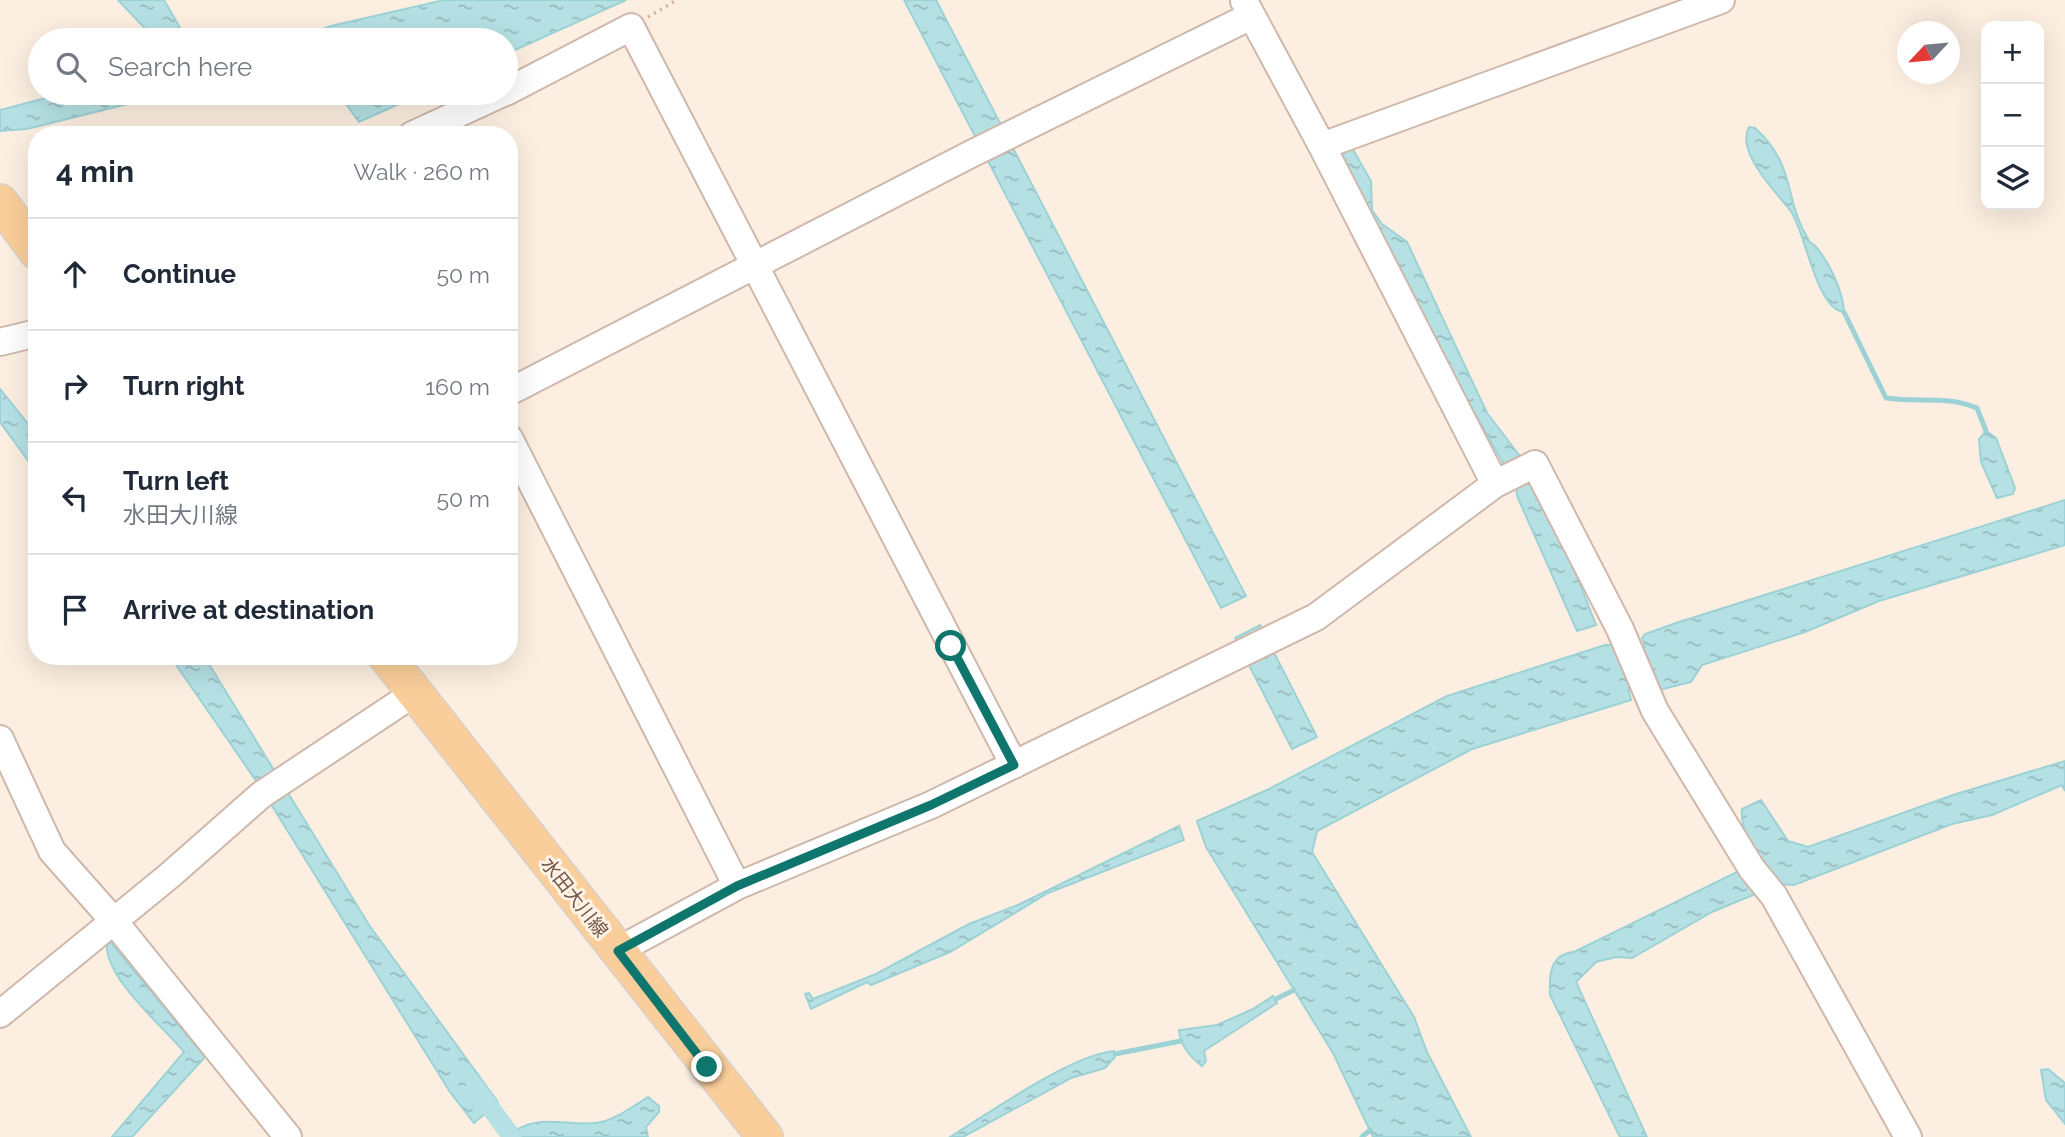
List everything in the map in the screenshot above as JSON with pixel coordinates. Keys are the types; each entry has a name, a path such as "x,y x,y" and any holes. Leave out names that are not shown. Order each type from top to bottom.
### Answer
{"main road":[{"name":"水田大川線","path":"394,665 765,1137"}],"street":[{"path":"1322,146 1721,0"},
{"path":"518,388 971,154 1021,131 1247,8 1322,146 1495,484"},
{"path":"518,85 631,27 1014,765"},
{"path":"431,126 477,105"},
{"path":"0,342 28,335"},
{"path":"518,456 737,886"},
{"path":"618,951 737,886 931,805 1316,617 1495,484 1535,464 1620,629 1655,711 1752,869 1774,896 1908,1137"},
{"path":"0,1014 169,876 261,795 416,692"},
{"path":"0,739 52,851 114,920 288,1137"}],"path":[{"path":"631,27 677,0"}],"water":[{"path":"118,0 164,0 180,28 145,28"},
{"path":"444,0 626,0 518,49 518,28 326,28"},
{"path":"904,0 936,0 1246,596 1221,608"},
{"path":"28,103 28,105 124,105 39,126 28,126 27,129 0,131 0,110"},
{"path":"347,105 397,105 359,122"},
{"path":"1749,127 1755,128 1768,142 1784,169 1800,224 1810,243 1821,253 1830,269 1841,295 1844,312 1834,308 1826,298 1790,210 1752,160 1746,137"},
{"path":"1348,141 1371,181 1372,210 1382,224 1407,242 1487,413 1519,455 1515,466 1524,482 1531,485 1563,541 1596,625 1577,631 1517,496 1516,486 1459,385 1337,151"},
{"path":"0,389 28,424 28,461 0,422"},
{"path":"1986,431 1996,438 2015,488 2013,494 1997,498 1981,462 1979,439"},
{"path":"2065,500 2065,545 1879,601 1805,632 1702,665 1691,682 1659,690 1657,680 1628,688 1631,700 1472,749 1317,831 1312,852 1414,1017 1427,1052 1471,1137 1373,1137 1333,1053 1206,847 1197,821 1269,789 1447,696 1605,645 1612,645 1617,657 1645,647 1642,638 1645,634 1676,623"},
{"path":"1260,625 1317,737 1292,749 1235,638"},
{"path":"176,665 210,665 369,925 498,1102 474,1123 450,1092 259,785"},
{"path":"2065,761 2065,791 2062,785 1992,815 1952,824 1794,885 1779,884 1754,848 1742,820 1742,809 1761,800 1788,841 1808,847 1953,795"},
{"path":"1179,826 1184,840 1048,893 950,952 871,985 867,982 811,1009 805,994 809,993 813,999 876,974 969,924 1020,904"},
{"path":"1743,869 1760,892 1712,912 1632,958 1616,957 1596,962 1576,982 1647,1137 1620,1137 1550,995 1553,967 1560,957"},
{"path":"108,939 205,1057 132,1137 112,1137 184,1052 122,983 108,953"},
{"path":"1273,996 1277,1003 1204,1051 1206,1061 1202,1066 1184,1046 1179,1030 1217,1025 1253,1009"},
{"path":"1114,1051 1115,1057 1105,1068 1071,1078 963,1137 950,1137 1053,1074 1096,1055"},
{"path":"2048,1069 2065,1083 2065,1124 2046,1100 2041,1070"},
{"path":"648,1097 659,1106 659,1112 646,1127 648,1137 506,1137 496,1120 503,1114 515,1131 534,1123 602,1122 616,1117"}],"waterway":[{"path":"1844,312 1886,398 1943,400 1966,404 1977,408 1986,431"},
{"path":"1276,999 1294,990"},
{"path":"1115,1054 1181,1041"},
{"path":"475,1087 512,1137"},
{"path":"1362,1137 1370,1130"}],"route":[{"path":"707,1067 618,951 737,886 931,805 1014,765 951,646"}]}
